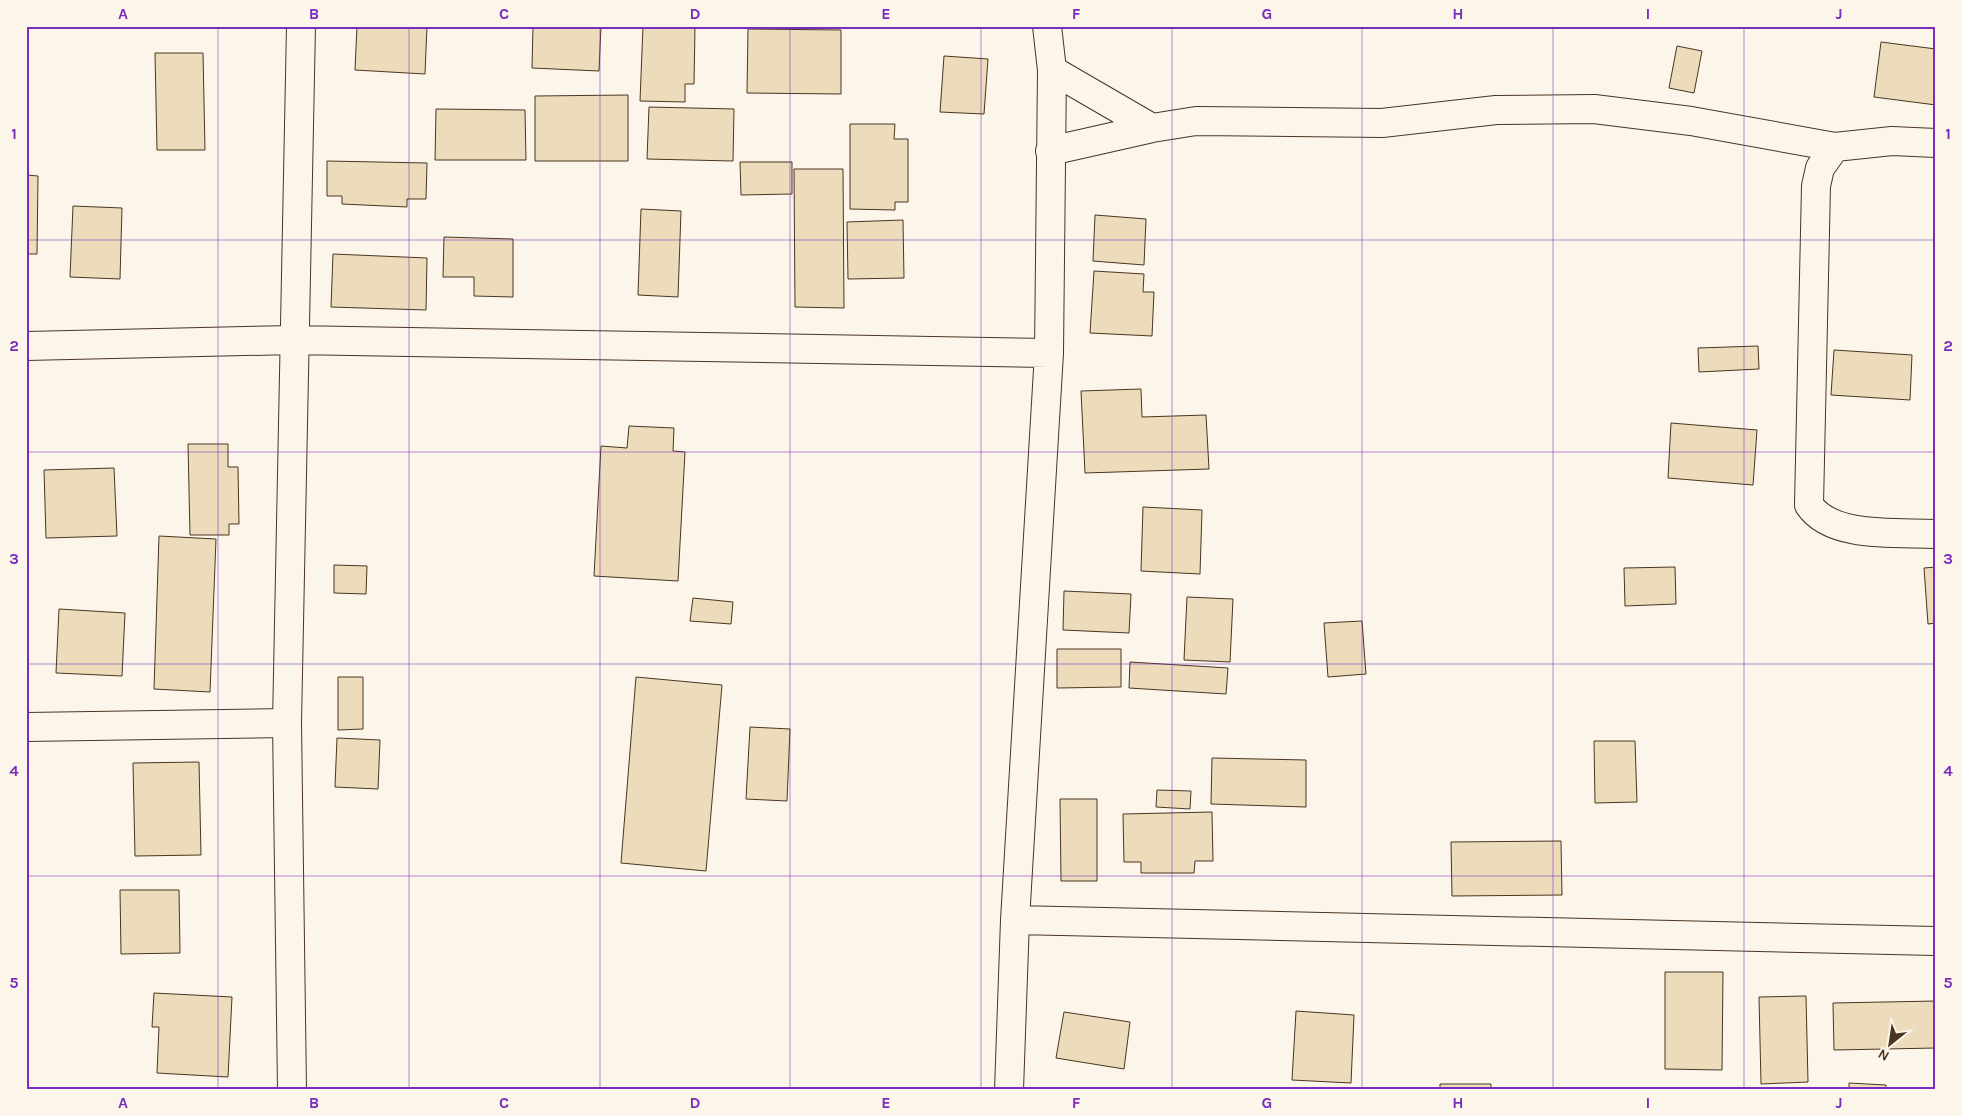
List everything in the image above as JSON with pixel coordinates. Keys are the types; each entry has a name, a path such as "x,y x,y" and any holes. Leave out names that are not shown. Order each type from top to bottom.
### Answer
{"street":[{"path":"292,1090 287,723 293,340 301,26"},
{"path":"1008,1090 1015,920 1049,353 1052,70 1048,26"},
{"path":"1052,70 1152,128"},
{"path":"1050,151 1152,128 1196,121 1382,123 1496,110 1594,109 1691,121 1834,147 1892,141 1936,143"},
{"path":"1834,147 1820,168 1816,186 1809,505 1816,515 1827,522 1848,529 1936,534"},
{"path":"26,346 293,340 1049,353"},
{"path":"26,727 287,723"},
{"path":"1015,920 1936,941"}],"building":[{"path":"357,26 427,26 425,74 355,70"},
{"path":"533,26 601,26 599,71 532,68"},
{"path":"643,26 695,26 694,84 685,84 685,102 640,101"},
{"path":"748,29 841,30 841,94 747,93"},
{"path":"1881,42 1936,49 1936,105 1874,97"},
{"path":"1677,46 1702,51 1694,93 1669,88"},
{"path":"155,53 203,53 205,150 157,150"},
{"path":"944,56 988,59 984,114 940,112"},
{"path":"628,95 628,161 535,161 535,96"},
{"path":"649,107 734,109 733,161 647,159"},
{"path":"436,109 525,110 526,160 435,160"},
{"path":"850,124 895,124 894,139 908,139 908,202 895,202 895,210 850,209"},
{"path":"327,161 427,163 426,199 407,199 407,207 342,204 342,196 327,196"},
{"path":"740,162 792,162 792,194 741,195"},
{"path":"794,169 843,169 844,308 795,307"},
{"path":"26,175 38,176 37,254 26,254"},
{"path":"73,206 122,208 120,279 70,277"},
{"path":"641,209 681,211 678,297 638,295"},
{"path":"1095,215 1146,219 1144,265 1093,261"},
{"path":"903,220 904,278 848,279 847,222"},
{"path":"444,237 513,239 513,297 474,296 474,277 443,277"},
{"path":"333,254 427,258 426,310 331,307"},
{"path":"1094,271 1144,274 1143,292 1154,292 1152,336 1090,333"},
{"path":"1758,346 1759,369 1699,372 1698,348"},
{"path":"1834,350 1912,355 1910,400 1831,395"},
{"path":"1141,389 1142,417 1206,415 1209,469 1085,473 1081,391"},
{"path":"1671,423 1757,430 1753,485 1668,478"},
{"path":"629,426 674,428 673,451 685,452 678,581 594,576 601,446 627,448"},
{"path":"188,444 228,444 228,467 238,467 239,524 229,524 229,535 190,535"},
{"path":"114,468 117,536 46,538 44,470"},
{"path":"1143,507 1202,510 1200,574 1141,571"},
{"path":"159,536 216,539 210,692 154,689"},
{"path":"334,565 367,566 366,594 334,593"},
{"path":"1675,567 1676,604 1625,606 1624,568"},
{"path":"1936,567 1936,623 1928,624 1924,568"},
{"path":"1064,591 1131,594 1129,633 1063,630"},
{"path":"1187,597 1233,599 1230,662 1184,660"},
{"path":"693,598 733,602 731,624 690,621"},
{"path":"59,609 125,613 122,676 56,673"},
{"path":"1362,621 1366,674 1328,677 1324,623"},
{"path":"1057,649 1121,649 1121,687 1057,688"},
{"path":"1130,662 1228,668 1226,694 1129,688"},
{"path":"338,677 363,677 363,729 338,730"},
{"path":"636,677 722,685 706,871 621,863"},
{"path":"750,727 790,729 787,801 746,799"},
{"path":"337,738 380,740 378,789 335,787"},
{"path":"1594,741 1635,741 1637,802 1595,803"},
{"path":"1212,758 1306,760 1306,807 1211,804"},
{"path":"199,762 201,855 135,856 133,763"},
{"path":"1157,790 1191,791 1190,809 1156,807"},
{"path":"1060,799 1097,799 1097,881 1061,881"},
{"path":"1212,812 1213,861 1195,861 1194,873 1141,873 1141,862 1124,862 1123,814"},
{"path":"1561,841 1562,895 1452,896 1451,842"},
{"path":"120,890 179,890 180,953 121,954"},
{"path":"1665,972 1723,972 1722,1070 1665,1069"},
{"path":"154,993 232,997 228,1077 157,1073 159,1027 152,1027"},
{"path":"1806,996 1808,1082 1761,1084 1759,997"},
{"path":"1936,1001 1936,1048 1834,1050 1833,1003"},
{"path":"1296,1011 1354,1015 1351,1083 1292,1080"},
{"path":"1064,1012 1130,1022 1124,1069 1056,1058"},
{"path":"1849,1083 1886,1085 1886,1090 1849,1090"},
{"path":"1440,1084 1491,1084 1491,1090 1440,1090"}]}
